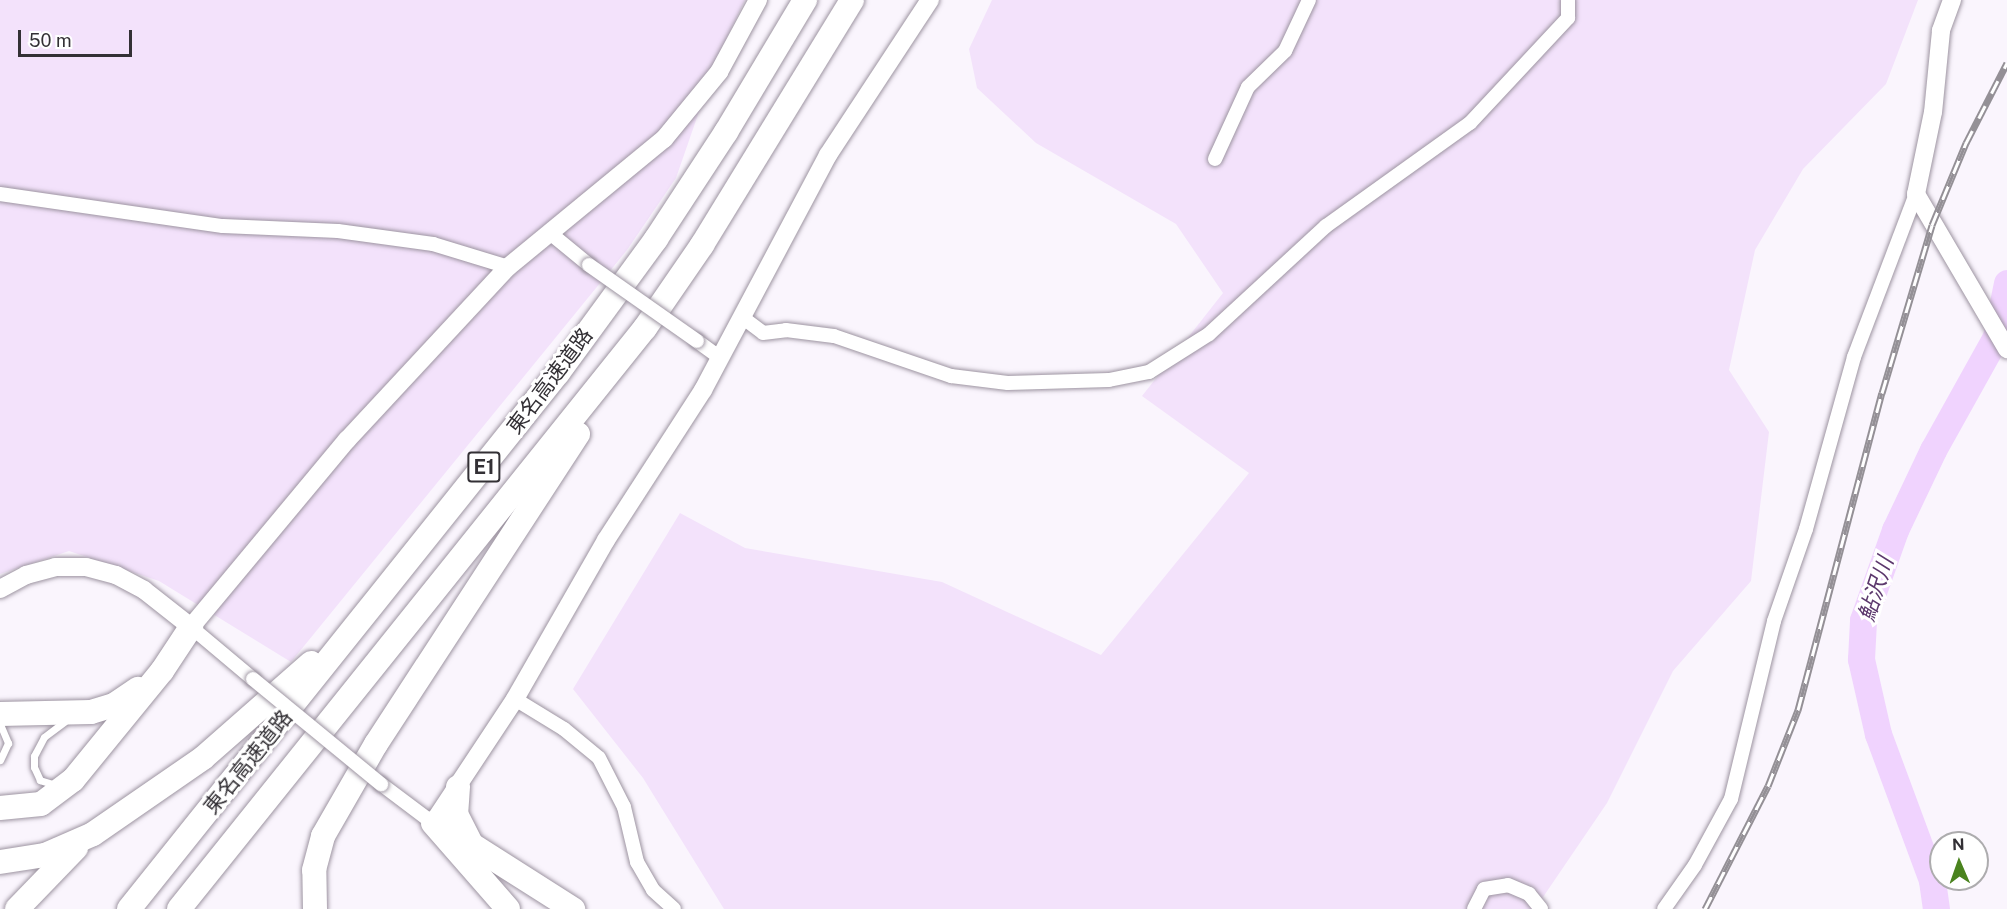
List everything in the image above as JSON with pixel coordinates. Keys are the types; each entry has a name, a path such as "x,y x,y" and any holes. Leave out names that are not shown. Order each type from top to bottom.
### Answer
{"highway":[{"name":"東名高速道路","path":"129,909 423,545 558,373 656,238 726,132 805,0"},
{"name":"東名高速道路","path":"178,909 645,328 702,245 852,0"},
{"path":"315,909 314,870 323,836 376,744 645,328"},
{"path":"17,909 63,860 93,834 242,727 297,677 423,545"},
{"path":"0,714 78,713 114,705 137,691 191,627"},
{"path":"0,808 41,804 73,780 162,671 191,627"},
{"path":"458,787 456,814 472,844 573,909"},
{"path":"433,823 508,909"},
{"path":"0,862 45,855 93,834"}],"street":[{"path":"191,627 347,440 508,267 663,139 719,72 758,0"},
{"path":"0,589 26,575 55,567 86,567 116,575 144,590 381,784 433,823 515,699 606,540 720,358 828,155 930,0"},
{"path":"1215,159 1248,87 1285,51 1309,0"},
{"path":"742,317 763,333 786,330 834,336 951,375 1008,383 1109,380 1149,372 1209,334 1271,281 1326,226 1470,123 1568,18 1568,0"},
{"path":"1664,909 1695,865 1731,799 1774,621 1806,530 1854,357 1916,194 1933,112 1941,31 1952,0"},
{"path":"0,194 223,226 338,231 433,244 508,267"},
{"path":"1916,194 2007,349"},
{"path":"550,233 589,265 720,358"},
{"path":"515,699 564,729 599,758 624,807 637,862 653,890 674,909"},
{"path":"1474,909 1484,889 1508,885 1529,894 1541,909"}],"lane":[{"path":"73,780 47,784 36,774 34,756 52,729 78,713"},
{"path":"0,724 8,743 0,760"}],"shaded area":[{"path":"0,0 745,0 719,54 676,178 627,250 291,662 159,581 69,551 0,574"},
{"path":"992,0 1918,0 1886,84 1803,169 1755,250 1729,370 1769,432 1751,581 1673,671 1607,803 1539,903 1539,909 724,909 643,778 573,689 680,513 745,548 942,582 1101,655 1249,473 1142,396 1223,293 1176,224 1036,143 977,88 969,49"}],"waterway":[{"name":"鮎沢川","path":"1936,909 1932,880 1878,734 1861,659 1863,620 1895,530 1933,450 1996,337 2007,283"},
{"path":"2000,313 2007,323"}],"railway":[{"path":"1705,909 1768,786 1798,710 1882,393 1932,225 1966,143 2007,63"}]}
